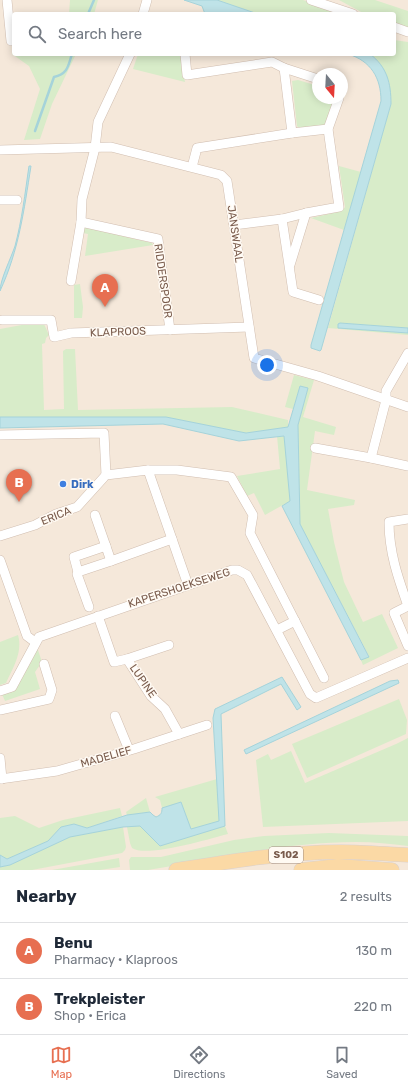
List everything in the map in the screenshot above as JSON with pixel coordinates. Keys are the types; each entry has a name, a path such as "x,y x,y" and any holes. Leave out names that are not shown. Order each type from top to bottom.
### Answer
{"main road":[{"name":"S102","path":"176,870 267,856 340,852 408,855"},
{"name":"S102","path":"301,870 338,866 392,870"}],"street":[{"path":"7,0 11,41"},
{"path":"144,12 147,0"},
{"path":"311,0 347,12"},
{"path":"396,28 408,32"},
{"path":"71,281 81,222 82,199 95,148 98,122 129,56"},
{"path":"185,56 187,75 272,62 312,78"},
{"path":"284,68 292,133"},
{"path":"234,225 282,219 339,207 328,129 337,104"},
{"path":"192,167 197,148 292,133 328,129"},
{"name":"JANSWAAL","path":"0,150 111,147 221,175 227,181 254,358 318,376 408,407"},
{"path":"0,200 17,200"},
{"path":"289,267 306,213"},
{"path":"282,219 293,292 319,300"},
{"name":"RIDDERSPOOR","path":"81,222 158,239 170,330"},
{"name":"KLAPROOS","path":"2,320 51,320 54,337 71,333 249,326"},
{"path":"371,458 386,400 386,391 408,353"},
{"path":"0,435 104,433 106,475 148,470 177,470 232,477 253,515 250,533 324,678"},
{"path":"315,448 408,466"},
{"path":"148,470 188,585"},
{"name":"ERICA","path":"0,536 35,525 56,514 77,507 106,475"},
{"path":"95,515 111,560"},
{"path":"408,519 389,522 389,539 395,569 408,606 394,613 408,646"},
{"path":"78,572 172,539"},
{"path":"89,607 77,574 78,572 74,557 106,546"},
{"path":"0,560 27,636 35,642 12,687 0,691"},
{"name":"KAPERSHOEKSEWEG","path":"35,642 38,637 232,570 243,572 250,580 310,694 316,698 408,658"},
{"name":"LUPINE","path":"98,616 114,662 127,659 151,696 165,709 179,734"},
{"path":"277,630 295,621"},
{"path":"127,659 169,645"},
{"path":"0,710 49,699 52,690 44,664"},
{"path":"115,716 129,750"},
{"name":"MADELIEF","path":"0,758 1,779 57,771 207,725"}],"shaded area":[{"path":"0,0 408,0 408,870 0,870"}],"green space":[{"path":"70,0 98,0 95,12 69,12"},
{"path":"217,0 303,0 341,12 252,12"},
{"path":"339,0 375,0 408,11 408,29 396,26 396,12 361,12"},
{"path":"396,40 408,42 408,328 340,323 338,328 408,333 408,335 328,328 391,104 389,83 373,56 396,56"},
{"path":"15,56 75,56 52,104 40,139 24,140 40,89 29,66"},
{"path":"137,56 180,56 185,82 133,69"},
{"path":"298,80 312,84 312,104 333,104 325,127 301,130 297,126 292,81"},
{"path":"339,166 361,172 344,230 311,218 342,211 345,207"},
{"path":"84,227 152,243 153,245 85,256 88,234 83,233"},
{"path":"80,284 83,307 82,318 74,318 74,285"},
{"path":"27,324 44,324 49,335 46,338 45,343 42,344 44,410 64,409 63,351 66,349 75,349 78,410 232,407 288,420 288,427 246,433 166,417 0,417 0,329"},
{"path":"294,375 314,380 303,417 336,427 334,435 315,431 307,490 355,500 354,505 328,509 334,542 344,582 363,622 382,614 398,648 363,665 361,660 369,656 300,524 298,425 308,388 300,386 293,409 285,407"},
{"path":"285,435 290,501 265,515 254,493 247,496 237,476 280,469 277,436"},
{"path":"18,635 19,648 14,666 6,683 0,685 0,642"},
{"path":"36,644 42,662 35,672 40,689 5,701 2,694"},
{"path":"399,699 407,720 406,734 307,778 292,744"},
{"path":"408,738 408,821 263,827 256,760 268,754 271,760 291,751 305,783"},
{"path":"217,779 220,821 191,829 181,802 162,808 160,800 155,797"},
{"path":"146,798 150,812 127,815 126,812"},
{"path":"120,808 122,816 87,828 74,824 61,827 48,841 7,859 0,855 0,818 15,816 39,828 63,820"},
{"path":"140,826 160,846 225,826 228,834 178,847 150,851 139,850 132,848 127,827"},
{"path":"123,827 126,847 122,853 32,870 0,870 0,867 10,865 70,837"},
{"path":"329,833 408,836 408,846 356,842 304,845 252,852 148,870 130,870 129,860 131,857 161,857 234,840 264,836"},
{"path":"119,858 120,867 100,870 52,870"}],"water":[{"path":"184,0 217,0 252,12 204,12 202,6"},
{"path":"353,56 372,56 380,64 389,82 391,104 320,351 311,348 311,345 381,101 381,93 377,78 369,66"},
{"path":"29,166 31,166 20,230 12,260 0,291 0,286 15,246"},
{"path":"338,324 408,328 408,333 338,328"},
{"path":"300,386 308,388 298,425 300,524 369,657 361,660 282,506 290,501 284,436 239,441 163,424 0,428 0,417 166,417 246,433 288,427"},
{"path":"282,677 301,707 297,710 281,684 221,714 225,826 160,846 140,826 123,827 70,837 10,865 0,867 0,855 7,859 48,841 61,827 74,824 87,828 127,815 150,812 156,817 161,814 162,808 181,802 191,829 219,821 213,718 215,709"},
{"path":"398,680 399,683 246,754 244,750 390,681"}],"waterway":[{"path":"89,12 94,0"},
{"path":"35,131 54,77 65,72 71,56"}],"place":[{"name":"Benu","path":"105,307"},
{"name":"Dirk","path":"63,484"},
{"name":"Trekpleister","path":"19,502"}]}
